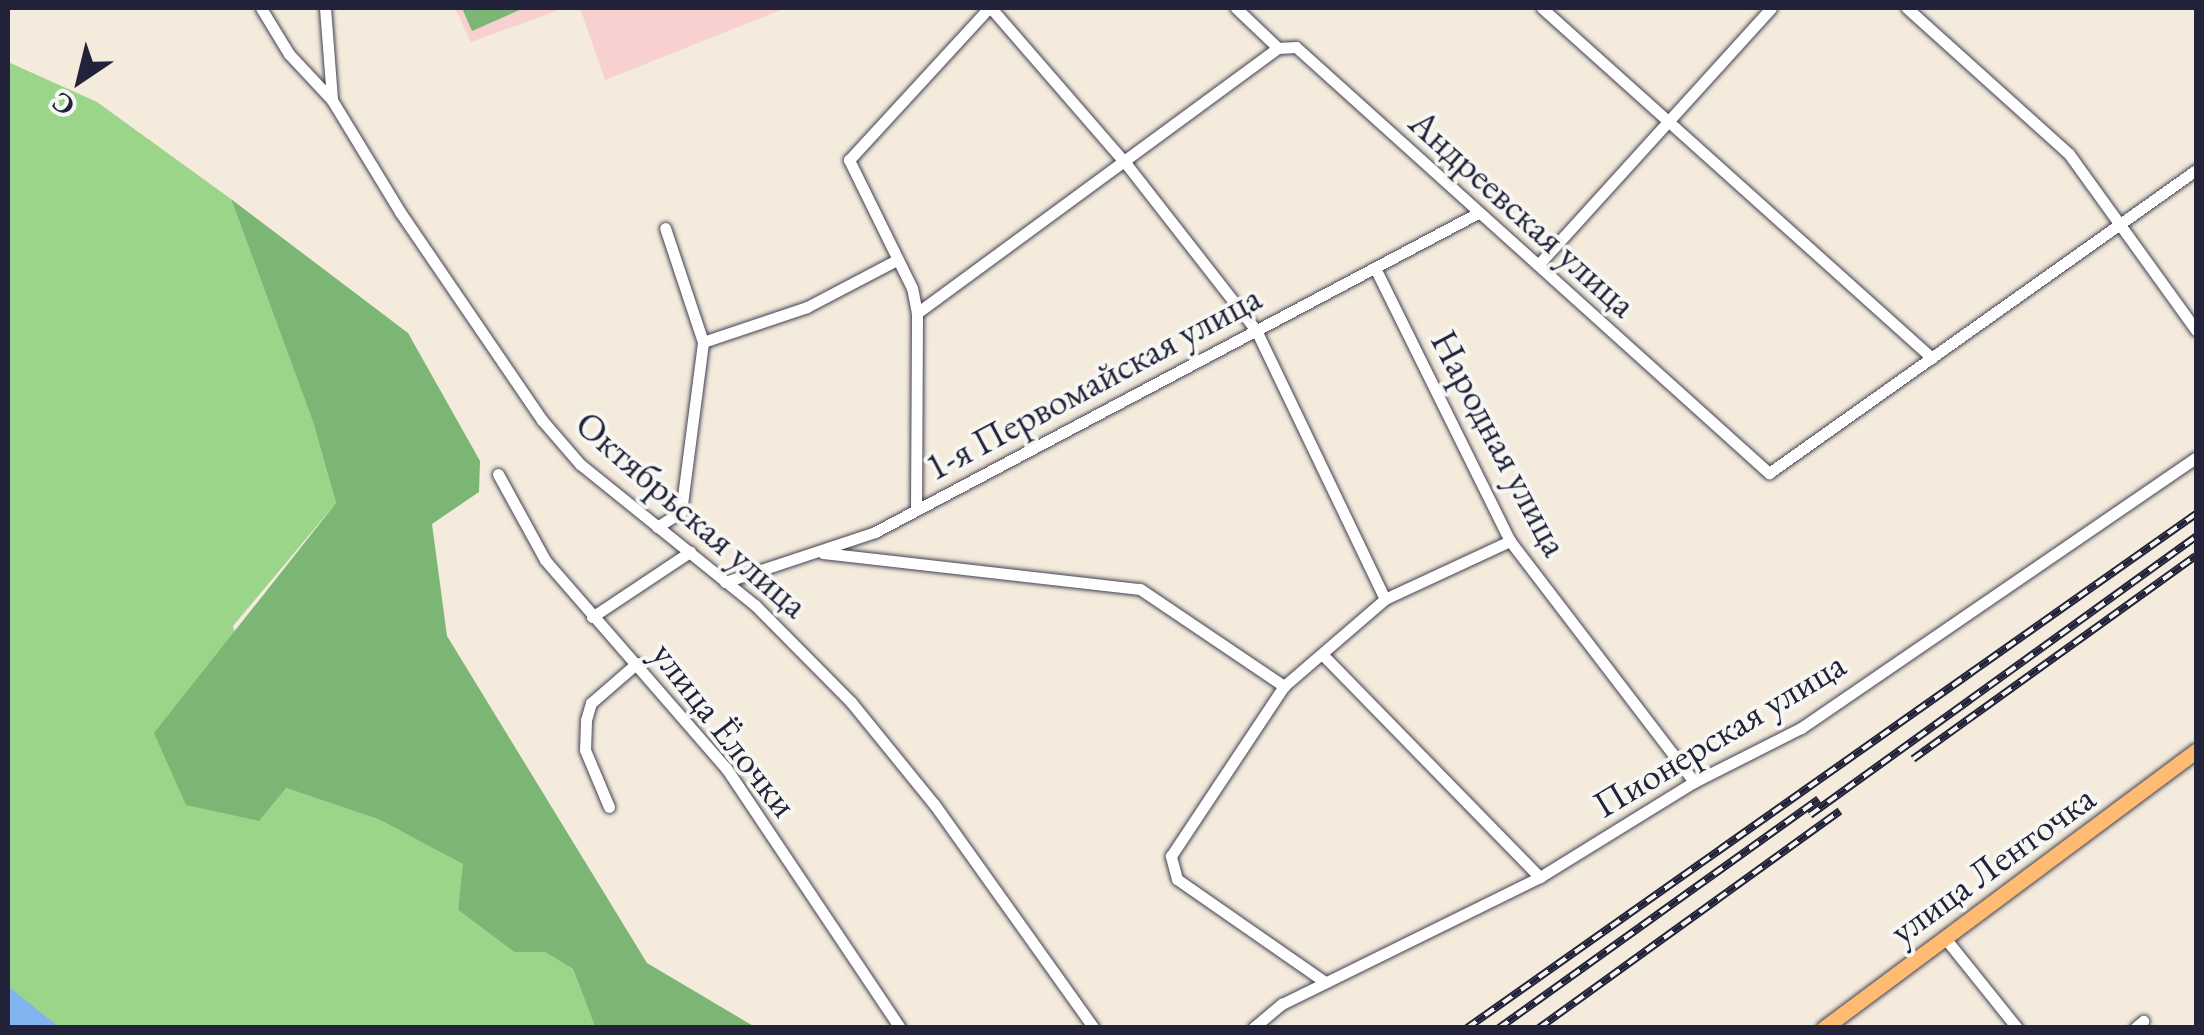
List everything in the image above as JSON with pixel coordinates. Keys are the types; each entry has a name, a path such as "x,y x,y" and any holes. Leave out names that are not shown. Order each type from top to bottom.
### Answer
{"main road":[{"name":"улица Ленточка","path":"1824,1028 2196,751"}],"street":[{"path":"261,8 289,54 332,100"},
{"name":"Октябрьская улица","path":"324,8 332,100 400,212 542,420 580,464 726,582 863,716 934,804 1094,1028"},
{"path":"916,510 918,313 849,160 990,8 1126,165 1256,330 1385,599"},
{"name":"Андреевская улица","path":"1236,8 1278,48 1296,47 1769,473 1932,358"},
{"path":"1542,8 1932,358 2196,170"},
{"path":"1538,265 1670,124 1771,8"},
{"path":"1908,8 2069,154 2196,330"},
{"path":"918,313 1126,165 1278,48"},
{"name":"1-я Первомайская улица","path":"726,582 823,554 916,510 1478,212"},
{"path":"656,527 682,512 703,342 666,228"},
{"path":"703,342 806,306 897,260"},
{"name":"Народная улица","path":"1374,268 1510,541 1694,782"},
{"name":"Пионерская улица","path":"1253,1028 1325,982 1540,876 1694,782 1801,728 2196,458"},
{"name":"улица Ёлочки","path":"498,474 544,560 726,768 900,1028"},
{"path":"1325,982 1177,880 1170,865 1199,808 1284,686 1385,599 1510,541"},
{"path":"592,617 690,552"},
{"path":"823,554 1109,580 1140,589 1284,686"},
{"path":"1323,654 1540,876"},
{"path":"609,806 586,750 586,720 591,704 637,663"},
{"path":"1946,938 2017,1028"}],"shaded area":[{"path":"455,8 564,8 471,42"},
{"path":"580,8 786,8 605,80"}],"green space":[{"path":"462,8 524,8 472,31"},
{"path":"8,62 97,102 231,199 313,422 336,503 233,626 286,788 380,820 464,864 458,910 514,952 545,952 573,969 595,1027 8,1027"},
{"path":"231,199 408,333 480,461 479,492 432,524 447,636 647,963 755,1027 595,1027 573,969 545,952 514,952 458,910 463,864 380,820 286,788 259,821 186,805 154,733 336,503 313,422"}],"water":[{"path":"8,986 55,1024 61,1027 8,1027"}],"railway":[{"path":"1467,1028 2196,514"},
{"path":"1810,815 2196,537"},
{"path":"1913,759 2196,556"},
{"path":"1499,1028 1819,799"},
{"path":"1539,1028 1840,811"}]}
